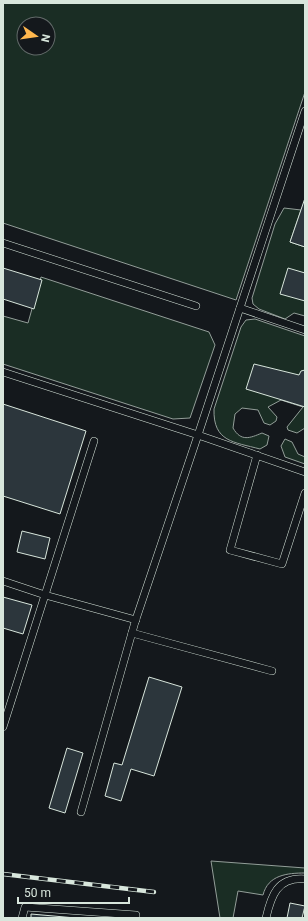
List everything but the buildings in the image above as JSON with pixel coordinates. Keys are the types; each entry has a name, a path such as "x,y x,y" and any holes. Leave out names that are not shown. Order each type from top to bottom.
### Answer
{"lane":[{"path":"81,812 136,620 305,111"},
{"path":"3,243 196,306"},
{"path":"240,308 305,330"},
{"path":"3,372 198,435 305,472"},
{"path":"3,727 94,441"},
{"path":"257,455 230,550 282,564 305,493"},
{"path":"3,581 45,595 136,620"},
{"path":"132,633 272,671"},
{"path":"266,918 271,897 279,886 291,881 305,879"},
{"path":"22,918 25,907 136,915 136,918"}],"green space":[{"path":"3,3 305,3 305,92 236,300 3,223"},
{"path":"284,208 301,210 290,242 305,247 305,316 294,313 285,319 259,309 253,304 252,298 275,224"},
{"path":"41,277 209,332 215,345 190,418 173,419 3,364 3,316 28,323"},
{"path":"255,319 305,336 305,428 297,433 288,430 287,427 303,407 281,400 268,407 277,417 276,421 270,425 264,423 258,410 242,408 235,414 233,428 239,435 246,438 262,433 269,436 267,445 260,449 234,442 221,434 217,428 214,409 241,327 246,320"},
{"path":"285,439 292,442 298,454 305,457 305,464 285,457 281,446"},
{"path":"211,861 305,868 305,873 279,876 269,883 263,895 238,891 233,918 220,918"}],"railway":[{"path":"3,874 154,892"}]}
